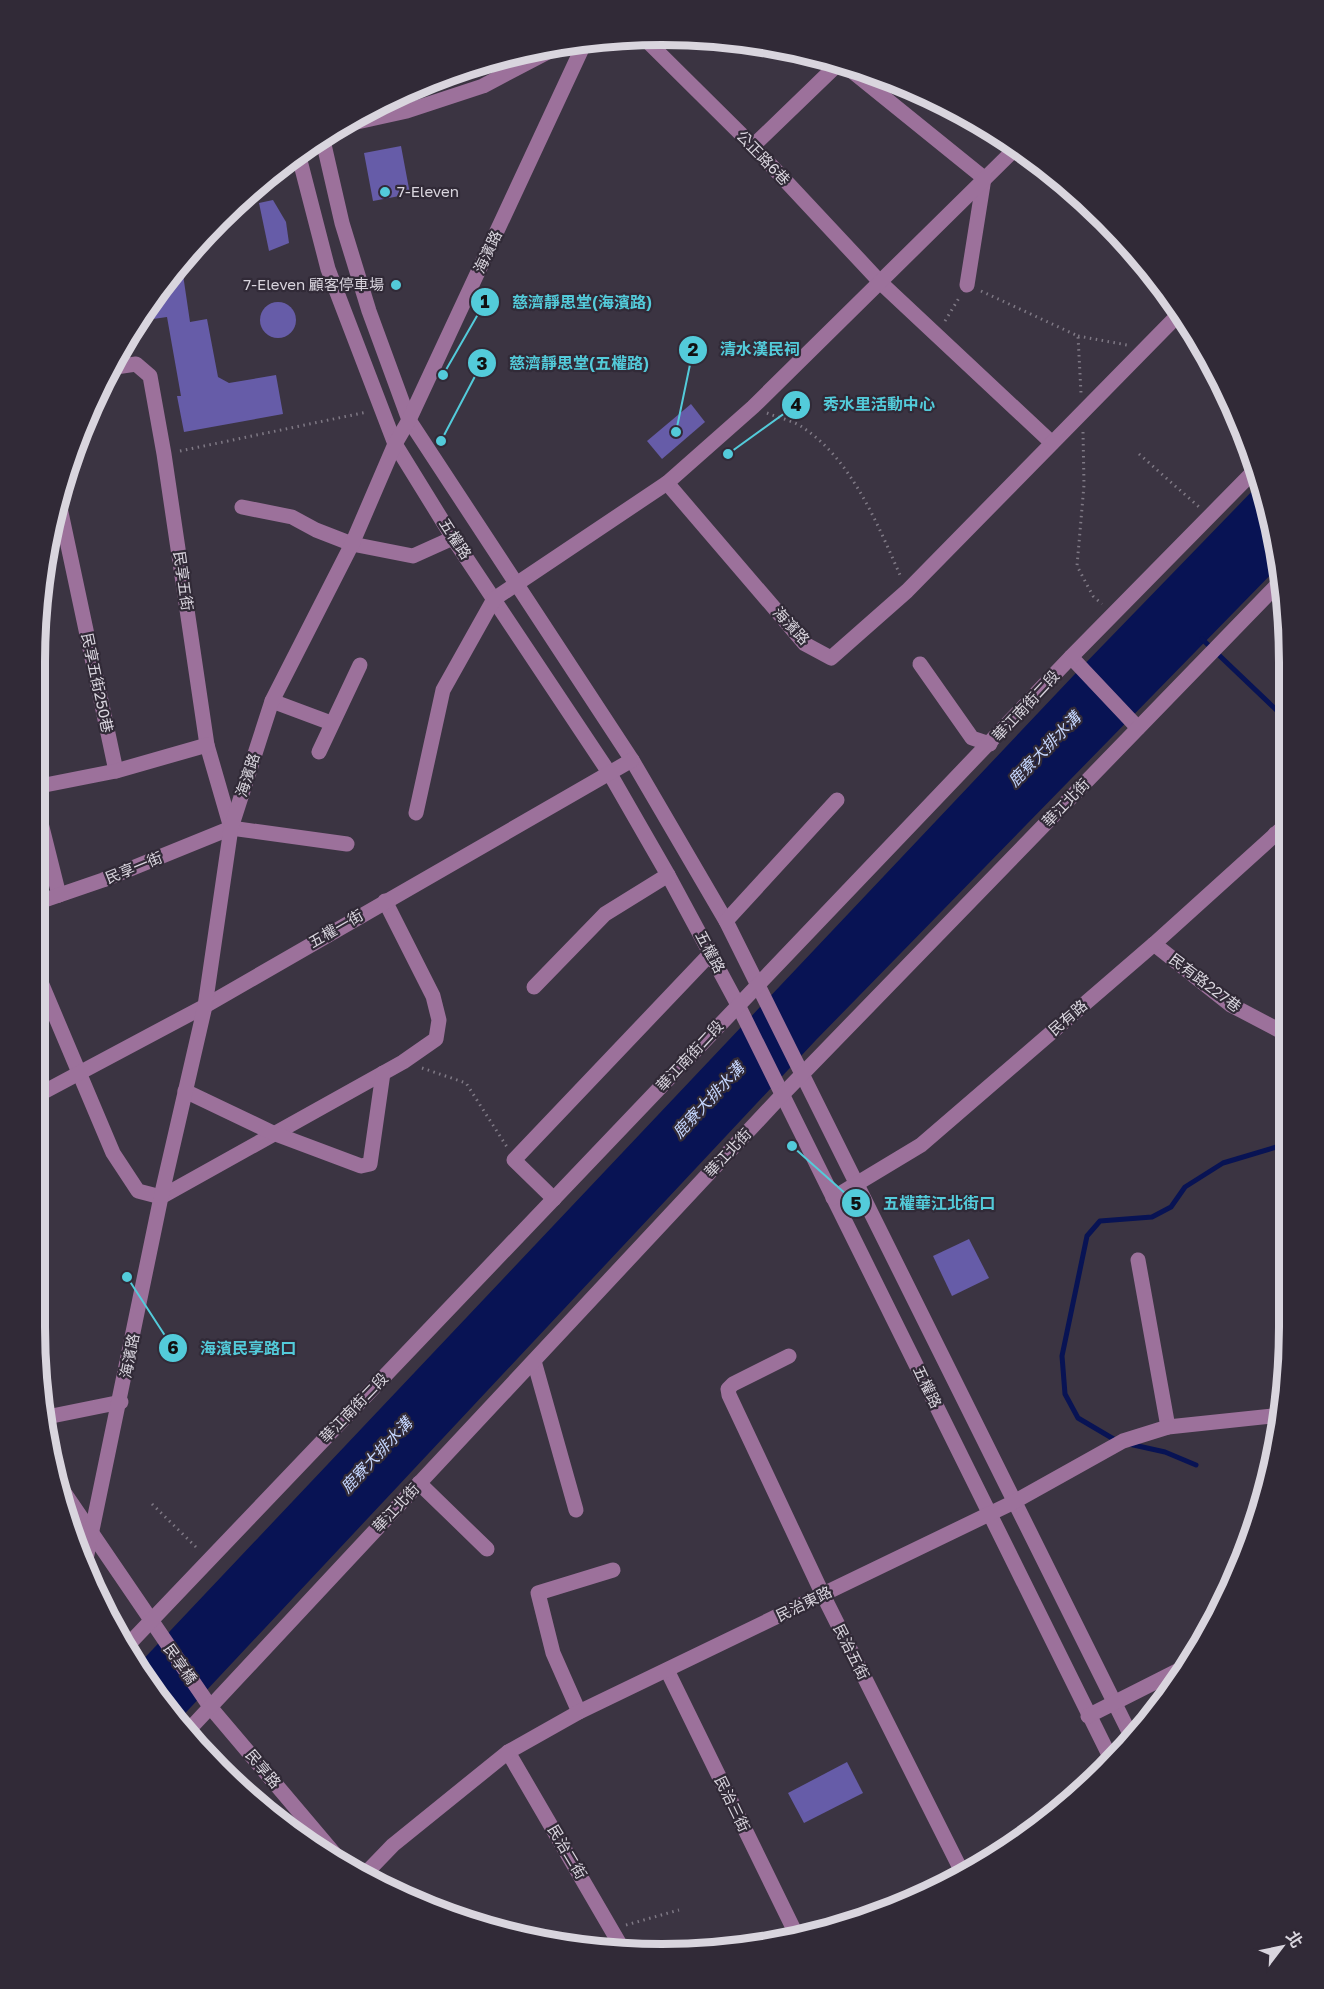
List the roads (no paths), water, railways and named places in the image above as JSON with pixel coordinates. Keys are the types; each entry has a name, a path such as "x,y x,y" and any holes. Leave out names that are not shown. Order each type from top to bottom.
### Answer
{"street":[{"name":"公正路6巷","path":"651,45 753,146 881,283"},
{"name":"海濱路","path":"89,1554 161,1197 205,1006 231,828 272,701 352,544 395,444 409,420 581,50"},
{"path":"370,119 407,111 483,86 535,58"},
{"path":"753,146 835,70"},
{"path":"858,77 984,178"},
{"name":"五權路","path":"324,146 342,223 369,311 409,420 632,760 726,921 1012,1503 1128,1732"},
{"path":"416,813 443,690 494,599 667,483 753,407 1011,153"},
{"name":"五權路","path":"300,162 328,269 395,444 453,538 610,774 711,953 1108,1753"},
{"path":"967,285 984,178"},
{"path":"881,283 1052,443"},
{"name":"海濱路","path":"667,483 805,644 831,658 907,591 1175,319"},
{"name":"民享五街","path":"121,366 136,364 150,376 164,454 207,745 231,828"},
{"name":"華江南街二段","path":"131,1641 738,1005 762,992 990,744 1075,661 1114,615 1250,475"},
{"path":"242,507 292,517 316,530 352,544 413,556 453,538"},
{"name":"民享五街250巷","path":"62,518 116,771"},
{"name":"華江北街","path":"192,1727 534,1361 780,1090 801,1071 1135,725 1275,587"},
{"path":"1075,661 1135,725"},
{"path":"920,664 972,738 990,744"},
{"path":"319,752 360,665"},
{"path":"272,701 331,723"},
{"path":"45,785 116,771 207,745"},
{"name":"五權一街","path":"45,1091 205,1006 385,901 480,850 632,760"},
{"path":"726,921 837,800"},
{"path":"231,828 347,844"},
{"name":"民享一街","path":"45,900 103,880 231,828"},
{"name":"民有路","path":"833,1198 855,1182 921,1145 1154,944 1279,831"},
{"path":"1275,834 1279,838"},
{"path":"45,837 59,895"},
{"path":"534,987 605,914 668,875"},
{"path":"45,994 76,1073 113,1153 138,1191 161,1197 273,1132 403,1062 436,1039 439,1020 433,996 385,901"},
{"name":"民有路227巷","path":"1154,944 1231,1005 1279,1026"},
{"path":"554,1199 514,1160 711,953"},
{"path":"186,1091 273,1132 361,1166 370,1164 383,1073"},
{"path":"1138,1260 1168,1427"},
{"name":"民治五街","path":"789,1356 733,1384 728,1389 729,1395 823,1595 959,1867"},
{"path":"534,1361 576,1510"},
{"path":"51,1416 121,1402"},
{"name":"民治東路","path":"369,1870 393,1845 508,1752 579,1712 1012,1503 1123,1441 1168,1427 1273,1416"},
{"path":"419,1483 487,1550"},
{"path":"74,1511 150,1621"},
{"path":"579,1712 553,1653 538,1593 613,1570"},
{"name":"民享橋","path":"150,1621 211,1708"},
{"name":"民治三街","path":"667,1670 794,1929"},
{"path":"1089,1716 1173,1673"},
{"name":"民享路","path":"211,1708 327,1845"},
{"name":"民治二街","path":"508,1752 619,1943"}],"water":[{"name":"鹿寮大排水溝","path":"1254,489 1273,573 816,1040 183,1715 143,1660 1074,675"}],"waterway":[{"path":"1202,639 1279,712"},
{"path":"1117,1441 1078,1418 1065,1394 1062,1356 1087,1236 1100,1221 1152,1217 1171,1207 1185,1187 1223,1163 1279,1146"},
{"path":"1129,1444 1165,1452 1196,1465"}],"place":[{"name":"7-Eleven","path":"385,192"},
{"name":"7-Eleven 顧客停車場","path":"396,285"},
{"name":"慈濟靜思堂(海濱路)","path":"443,375"},
{"name":"清水漢民祠","path":"676,432"},
{"name":"慈濟靜思堂(五權路)","path":"441,441"},
{"name":"秀水里活動中心","path":"728,454"},
{"name":"五權華江北街口","path":"792,1146"},
{"name":"海濱民享路口","path":"127,1277"}]}
